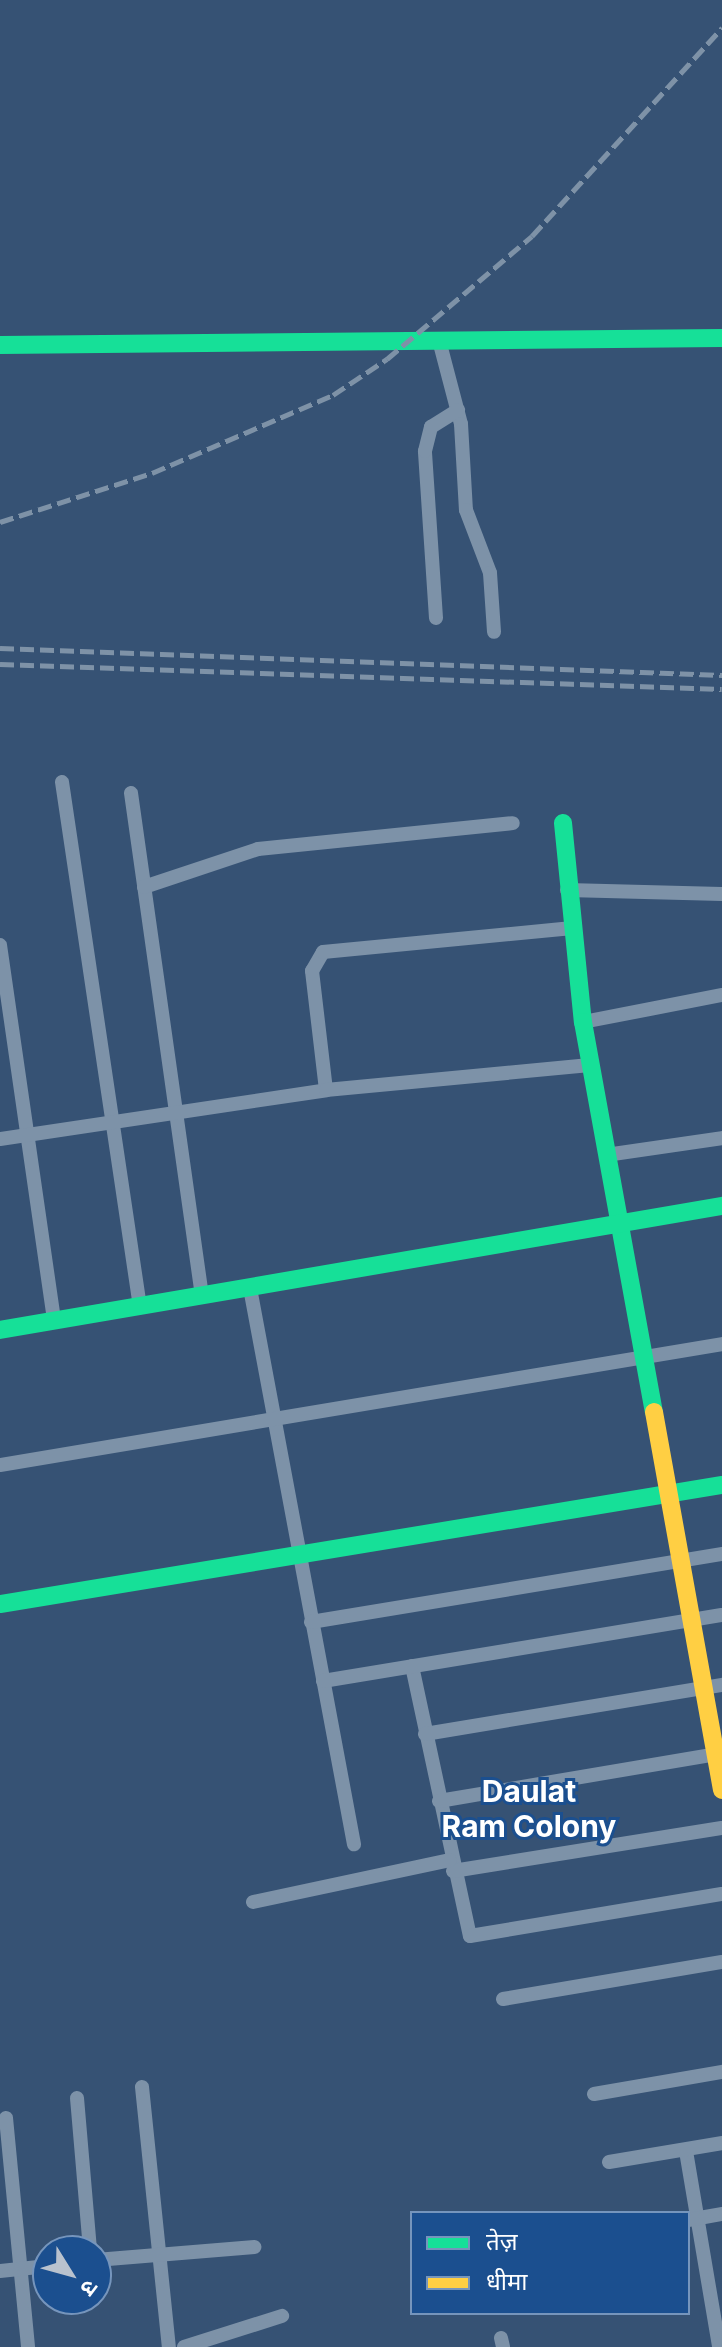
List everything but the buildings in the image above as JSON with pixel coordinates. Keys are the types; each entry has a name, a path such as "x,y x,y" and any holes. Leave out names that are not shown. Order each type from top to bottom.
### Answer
{"street":[{"path":"0,345 440,344 722,338"},
{"path":"440,344 458,410 466,510 488,561 494,632"},
{"path":"436,618 425,451 431,427 458,410"},
{"path":"62,782 109,1121 140,1307"},
{"path":"131,793 202,1296"},
{"path":"144,887 258,849 513,823"},
{"path":"563,823 570,928 590,1065 689,1621 719,1754 722,1790"},
{"path":"567,890 722,894"},
{"path":"326,1090 312,971 323,952 570,928"},
{"path":"0,945 54,1322"},
{"path":"583,1022 722,995"},
{"path":"0,1139 109,1121 177,1115 326,1090 590,1065"},
{"path":"606,1155 722,1138"},
{"path":"0,1330 722,1206"},
{"path":"250,1288 354,1844"},
{"path":"0,1465 722,1344"},
{"path":"0,1604 722,1485"},
{"path":"311,1622 722,1554"},
{"path":"323,1681 722,1615"},
{"path":"412,1666 465,1930 476,1938 722,1894"},
{"path":"425,1734 722,1685"},
{"path":"439,1801 719,1754"},
{"path":"253,1902 451,1866 722,1828"},
{"path":"503,1999 722,1962"},
{"path":"594,2094 722,2072"},
{"path":"142,2087 169,2347"},
{"path":"77,2098 89,2235"},
{"path":"6,2118 28,2347"},
{"path":"609,2162 722,2143"},
{"path":"686,2151 692,2219 715,2286 719,2347"},
{"path":"692,2219 722,2214"},
{"path":"112,2258 254,2247"},
{"path":"0,2271 32,2268"},
{"path":"184,2347 282,2316"}],"railway":[{"path":"0,522 152,473 333,395 387,359 532,236 722,28"},
{"path":"0,648 722,675"},
{"path":"0,664 722,689"}],"traffic: fast":[{"path":"0,345 722,338"},
{"path":"563,823 583,1022 654,1412"},
{"path":"0,1330 722,1206"},
{"path":"0,1604 722,1485"}],"traffic: slow":[{"path":"654,1412 722,1790"}],"district":[{"name":"Daulat Ram Colony","path":"529,1808"}]}
